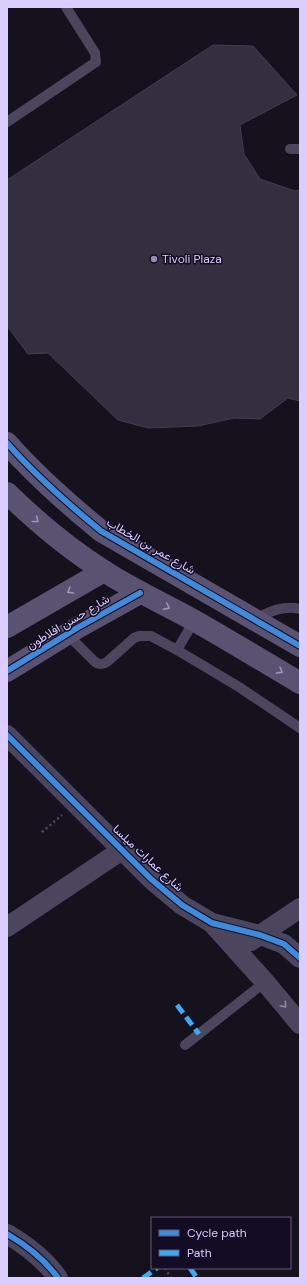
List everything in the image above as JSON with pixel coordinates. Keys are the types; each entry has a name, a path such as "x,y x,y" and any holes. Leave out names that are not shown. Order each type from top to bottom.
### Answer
{"street":[{"name":"شارع عمر بن الخطاب","path":"7,443 18,456 50,487 101,531 300,646"},
{"path":"7,493 26,512 65,544 104,571 140,593 194,621 300,683"},
{"name":"شارع حسن افلاطون","path":"9,622 104,571"},
{"name":"شارع حسن افلاطون","path":"7,671 67,634 140,593"},
{"name":"شارع عمارات ميلسا","path":"7,735 151,879 182,905 212,923 260,935 284,944 300,958"},
{"path":"7,927 122,850"},
{"path":"236,951 300,908"},
{"path":"212,923 265,982 300,1024"},
{"path":"7,1234 38,1256 58,1278"}],"lane":[{"path":"7,122 96,62 95,53 66,7"},
{"path":"254,619 279,609 300,609"},
{"path":"177,650 194,621"},
{"path":"67,634 94,661 103,665 134,638 139,636 151,636 239,688 300,728"},
{"path":"186,1045 265,982"}],"path":[{"path":"166,1269 171,1278"}],"building":[{"name":"Tivoli Plaza","path":"213,45 253,46 297,95 240,125 244,154 260,179 295,191 300,190 300,401 288,398 260,419 234,418 198,426 148,428 118,420 48,353 28,354 7,326 7,180"}],"marked path":[{"path":"177,1005 199,1034"},
{"path":"143,1278 156,1269"},
{"path":"191,1269 197,1278"}],"cycle path":[{"path":"7,443 52,489 101,531 300,646"},
{"path":"7,671 77,628 140,593"},
{"path":"7,735 151,879 182,905 212,923 260,935 284,944 300,958"},
{"path":"7,1234 35,1253 58,1278"}],"place":[{"name":"Tivoli Plaza","path":"154,259"}]}
